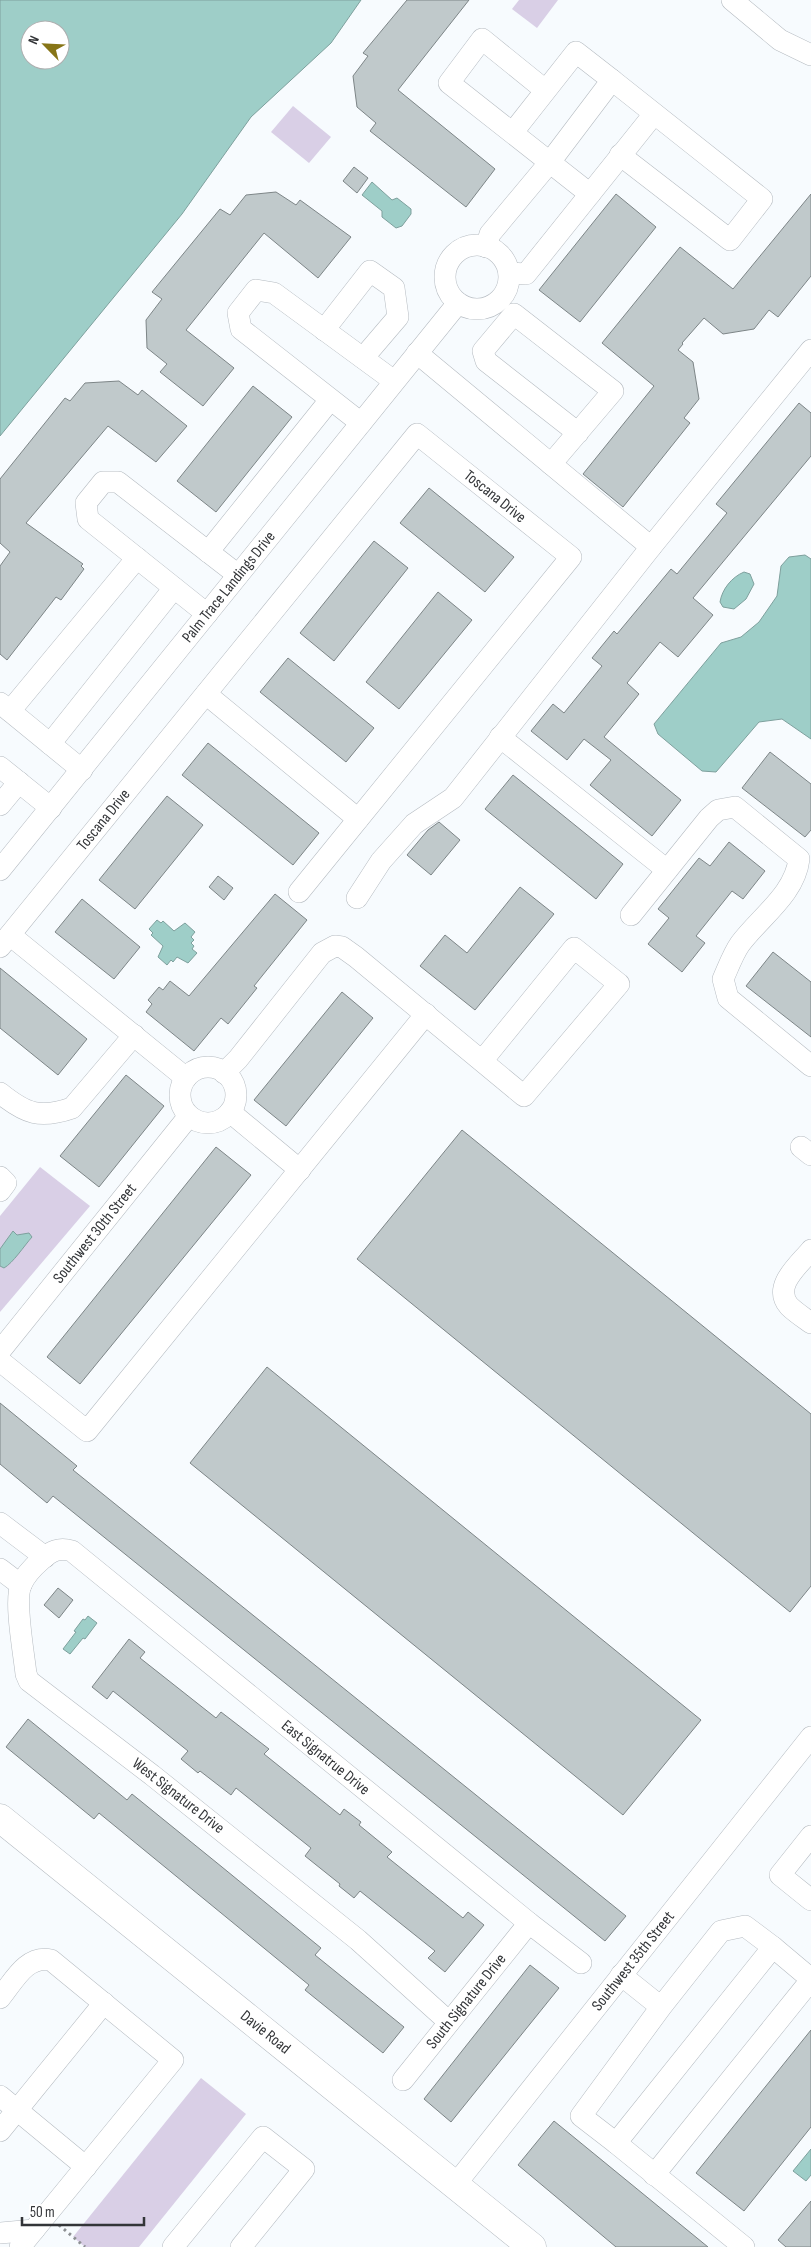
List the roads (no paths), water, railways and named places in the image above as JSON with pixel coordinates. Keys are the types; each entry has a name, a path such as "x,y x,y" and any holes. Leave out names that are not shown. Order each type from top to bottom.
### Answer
{"main road":[{"name":"Davie Road","path":"0,1818 532,2247"}],"street":[{"path":"732,0 780,40 810,54"},
{"path":"545,90 482,40 449,83 590,194"},
{"path":"513,132 576,52 762,199 730,240 620,155"},
{"path":"486,246 490,234 550,162 612,80"},
{"path":"578,433 486,361 483,351 514,314 517,274 497,252 486,246 475,246 464,248 455,254 449,263 446,274 446,284 450,295 458,303 467,308 478,309 492,305 504,294 508,284 517,274 590,194 654,114"},
{"path":"324,330 370,271 394,288 398,316 363,358"},
{"path":"361,423 241,329 238,313 256,290 274,293 394,381"},
{"name":"Palm Trace Landings Drive","path":"0,870 458,303"},
{"path":"514,314 613,391 551,464"},
{"path":"417,353 651,546"},
{"path":"357,898 381,861 414,824 453,798 651,546 810,353"},
{"path":"208,552 330,400"},
{"name":"Toscana Drive","path":"5,941 417,434 571,557 299,892"},
{"path":"207,614 88,519 86,503 103,482 118,482 238,575"},
{"path":"82,770 5,707 137,558"},
{"path":"50,744 174,588"},
{"path":"206,694 358,819"},
{"path":"500,737 667,870"},
{"path":"0,767 51,808"},
{"path":"0,805 19,782"},
{"path":"631,915 709,818 718,810 735,807 799,859 798,872 783,894 739,945 723,979 728,998 811,1066"},
{"path":"5,941 134,1034 186,1078"},
{"path":"224,1073 238,1059 322,953 335,946 342,947 524,1096 619,984 574,948 482,1061"},
{"path":"0,1361 87,1431 426,1014"},
{"path":"0,1093 27,1112 54,1112 72,1108 134,1034"},
{"path":"204,1068 215,1068 224,1073 230,1080 236,1096 230,1112 214,1123 205,1123 189,1116 183,1108 180,1098 181,1087 186,1078 194,1071 204,1068"},
{"path":"230,1112 300,1170"},
{"name":"Southwest 30th Street","path":"0,1351 189,1116"},
{"path":"0,1177 6,1183 0,1191"},
{"path":"811,1250 784,1284 783,1295 789,1305 811,1323"},
{"path":"0,1569 21,1585 34,1566 45,1557 2,1530"},
{"name":"East Signatrue Drive","path":"45,1557 62,1548 72,1551 529,1923 581,1963"},
{"name":"West Signature Drive","path":"21,1585 18,1600 26,1674 29,1681 152,1775 343,1928 449,2022"},
{"name":"Southwest 35th Street","path":"455,2185 811,1737"},
{"path":"811,1836 780,1874 811,1900"},
{"name":"South Signature Drive","path":"402,2080 529,1923"},
{"path":"654,2175 811,1979 745,1926 721,1931 661,2007 581,2116 616,2143 654,2175 744,2247"},
{"path":"616,2143 773,1947"},
{"path":"0,1998 29,1963 41,1958 51,1960 173,2060 20,2247"},
{"path":"622,1975 661,2007"},
{"path":"0,2131 104,2003"},
{"path":"0,2096 86,2167"},
{"path":"173,2247 263,2137 304,2169 241,2247"},
{"path":"0,2233 34,2230"}]}
